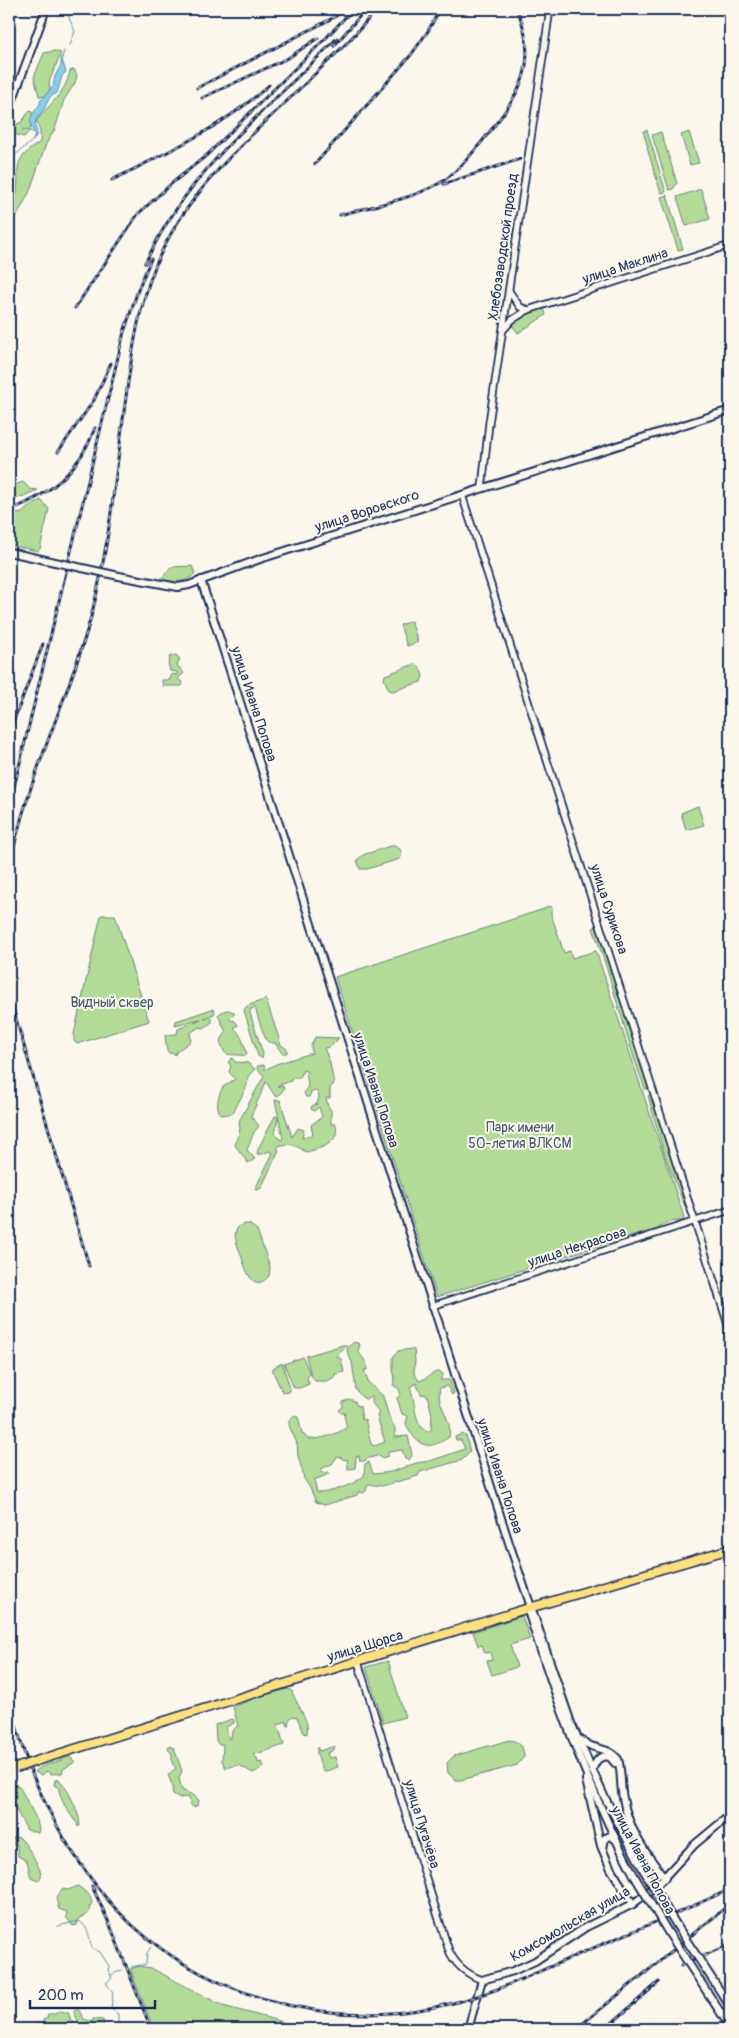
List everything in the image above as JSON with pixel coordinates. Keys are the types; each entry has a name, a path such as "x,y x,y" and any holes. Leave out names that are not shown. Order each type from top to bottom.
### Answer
{"main road":[{"path":"9,110 46,9"},
{"name":"улица Воровского","path":"9,552 178,587 462,494 730,410"},
{"name":"улица Ивана Попова","path":"202,580 432,1306 564,1705 592,1771 644,1871 677,1926 730,2006"},
{"name":"улица Щорса","path":"12,1769 530,1607 730,1549"},
{"name":"улица Ивана Попова","path":"530,1607 529,1614 559,1707 584,1772 615,1839 678,1947 730,2027"},
{"path":"578,1737 588,1746 614,1754 619,1762 622,1799 632,1828 665,1878"},
{"path":"592,1771 598,1758 607,1756 614,1761 620,1776"},
{"path":"584,1772 602,1850 611,1869 633,1904"},
{"name":"Комсомольская улица","path":"482,1980 513,1971 535,1961 586,1927 633,1904 665,1878 694,1845 730,1815"},
{"path":"602,1850 605,1838 610,1836 615,1839"},
{"path":"468,2029 482,1980"}],"street":[{"name":"Хлебозаводской проезд","path":"482,488 489,423 550,9"},
{"name":"улица Маклина","path":"503,330 512,320 528,310 730,245"},
{"path":"509,291 515,302 528,310"},
{"name":"улица Сурикова","path":"462,494 730,1331"},
{"name":"улица Некрасова","path":"432,1306 730,1210"},
{"name":"улица Пугачёва","path":"358,1662 448,1948 453,1959 462,1969 482,1980"}],"green space":[{"path":"54,51 61,53 49,82 50,89 45,97 39,96 34,77 44,53"},
{"path":"74,69 77,75 75,83 64,100 55,129 46,144 29,193 9,231 11,199 17,194 19,164 25,154 40,142 40,131 36,121 61,93 70,71"},
{"path":"29,111 32,112 33,120 28,132 24,137 14,134 17,124 22,122"},
{"path":"647,130 666,192 661,193 647,148 643,131"},
{"path":"661,132 677,183 673,189 669,190 652,135"},
{"path":"689,132 699,163 690,165 681,135"},
{"path":"701,189 710,219 686,226 677,197"},
{"path":"667,195 683,249 678,250 661,197"},
{"path":"544,308 546,315 518,333 511,324 522,317"},
{"path":"23,482 30,489 38,490 9,502 9,487"},
{"path":"41,500 49,509 40,549 38,551 9,545 9,515 22,513 32,504"},
{"path":"192,566 195,573 188,579 178,582 159,581 171,567"},
{"path":"411,621 418,642 407,646 400,625"},
{"path":"176,655 180,659 177,665 184,673 178,679 183,683 182,686 163,686 162,680 170,680 172,674 177,675 177,672 170,671 168,663 170,661 169,657"},
{"path":"415,664 419,666 423,676 421,682 393,691 389,690 384,679 385,675"},
{"path":"698,806 704,825 686,830 681,813"},
{"path":"390,846 396,846 400,849 402,854 400,859 367,869 360,869 357,860 363,855"},
{"name":"Парк имени 50-летия ВЛКСМ","path":"548,906 552,907 551,914 564,953 570,951 572,958 596,951 684,1217 683,1221 666,1223 658,1229 607,1243 437,1297 335,977 544,909"},
{"name":"Видный сквер","path":"101,915 115,915 149,1021 77,1044 74,1041 74,1034"},
{"path":"596,926 649,1087 648,1089 645,1089 634,1058 593,928"},
{"path":"266,999 281,1045 287,1049 287,1053 282,1053 275,1043 267,1041 255,1007 250,1010 250,1013 263,1054 262,1058 258,1056 244,1010 247,1006"},
{"path":"212,1009 215,1010 214,1014 204,1018 211,1018 212,1022 204,1028 199,1027 190,1033 191,1041 177,1051 175,1055 167,1051 165,1035 177,1034 178,1029 201,1019 175,1025 176,1021"},
{"path":"228,1010 234,1012 234,1015 229,1018 238,1025 234,1028 239,1033 247,1055 226,1054 220,1042 226,1032 218,1015"},
{"path":"315,1037 339,1038 330,1047 324,1048 330,1063 334,1084 330,1088 330,1098 326,1098 331,1110 331,1124 336,1124 337,1131 332,1141 318,1149 306,1152 289,1144 277,1147 279,1150 261,1188 257,1190 256,1187 273,1153 269,1151 257,1154 258,1149 275,1116 278,1117 275,1135 281,1140 283,1138 275,1100 280,1100 292,1137 298,1128 304,1130 302,1138 313,1134 311,1125 322,1117 319,1107 314,1111 311,1109 312,1106 317,1104 319,1097 317,1091 311,1092 309,1097 306,1097 304,1093 308,1086 306,1071 303,1070 300,1078 292,1078 291,1081 277,1086 283,1086 284,1089 278,1096 275,1096 266,1082 251,1116 259,1126 254,1132 247,1150 255,1159 248,1163 235,1145 240,1129 239,1121 264,1076 257,1068 264,1065 265,1070 276,1064 312,1053 311,1046"},
{"path":"232,1058 235,1062 248,1063 255,1069 248,1076 245,1091 233,1113 223,1115 218,1110 218,1102 223,1087 235,1079 229,1072 231,1066 228,1062"},
{"path":"651,1095 688,1209 686,1210 665,1156 648,1096"},
{"path":"249,1224 257,1230 270,1267 269,1276 259,1282 254,1281 248,1274 235,1237 238,1227"},
{"path":"354,1342 360,1344 358,1351 367,1364 367,1370 364,1370 368,1382 383,1396 389,1417 395,1428 395,1437 408,1436 412,1455 409,1460 405,1458 402,1450 388,1452 388,1456 382,1458 380,1455 365,1461 360,1461 359,1456 356,1456 355,1468 348,1469 347,1459 336,1458 332,1464 321,1469 322,1473 328,1472 329,1474 314,1480 317,1493 335,1490 359,1479 364,1476 365,1464 369,1462 373,1474 391,1472 465,1449 461,1440 456,1440 455,1437 462,1434 466,1436 470,1452 462,1460 420,1472 418,1476 382,1486 368,1484 366,1491 363,1493 359,1491 357,1495 325,1505 316,1502 304,1479 297,1444 289,1421 293,1416 298,1417 302,1433 308,1439 318,1439 334,1434 347,1427 345,1413 341,1413 339,1410 343,1407 343,1402 349,1399 355,1401 356,1405 360,1406 362,1420 365,1419 371,1444 374,1446 385,1442 377,1416 379,1412 372,1403 372,1395 366,1399 356,1390 352,1362 347,1351 348,1347"},
{"path":"346,1345 346,1347 337,1356 341,1359 344,1372 335,1374 335,1377 327,1381 315,1381 311,1375 306,1356"},
{"path":"414,1350 414,1373 419,1381 438,1372 441,1372 443,1375 440,1380 450,1380 454,1393 452,1395 447,1386 440,1388 439,1394 450,1430 449,1437 441,1442 429,1445 419,1442 406,1424 408,1416 402,1414 397,1398 401,1395 399,1389 393,1385 395,1378 393,1357 398,1351","holes":["416,1383 421,1394 427,1395 432,1414 431,1430 427,1432 419,1424 410,1387"]},
{"path":"303,1357 310,1374 307,1377 309,1384 300,1388 294,1388 284,1364"},
{"path":"282,1363 290,1388 290,1391 286,1393 282,1391 273,1372 273,1368"},
{"path":"522,1616 530,1639 510,1645 517,1667 492,1675 487,1661 492,1660 490,1652 485,1653 482,1645 478,1646 473,1632"},
{"path":"388,1661 405,1717 383,1723 366,1667"},
{"path":"288,1689 292,1691 305,1717 307,1734 304,1733 297,1717 292,1716 288,1726 286,1721 278,1725 284,1745 253,1755 257,1758 258,1763 262,1762 264,1767 253,1773 239,1765 226,1768 222,1761 223,1744 219,1745 216,1741 215,1725 234,1720 234,1723 226,1727 229,1739 231,1739 232,1731 238,1726 233,1707 263,1695"},
{"path":"509,1740 518,1743 523,1750 524,1757 517,1765 461,1780 456,1780 448,1773 447,1763 454,1756"},
{"path":"169,1746 174,1748 182,1771 179,1778 182,1790 199,1800 198,1805 194,1807 190,1805 189,1798 180,1798 173,1794 173,1787 168,1775 176,1768 172,1763 172,1754 168,1749"},
{"path":"335,1746 332,1751 327,1753 329,1758 335,1757 338,1767 323,1772 317,1754 317,1747 319,1751"},
{"path":"70,1757 75,1762 63,1769 62,1773 51,1774 47,1771 41,1775 35,1772 42,1767"},
{"path":"59,1779 73,1801 80,1826 77,1826 78,1824 66,1807 59,1788 54,1785 55,1780"},
{"path":"14,1784 19,1786 37,1820 38,1833 27,1830 13,1802 10,1786"},
{"path":"19,1837 29,1849 40,1869 41,1877 38,1881 31,1878 27,1861 18,1856 17,1844 9,1846 9,1839"},
{"path":"78,1886 89,1895 92,1904 87,1915 79,1918 77,1925 73,1926 66,1917 67,1912 59,1909 56,1898 62,1889 68,1890"},
{"path":"140,1966 151,1968 223,2006 294,2025 341,2029 154,2029 130,1969"},
{"path":"77,2007 84,2019 92,2022 93,2019 103,2020 104,2025 95,2029 80,2026 74,2012"},
{"path":"59,2011 68,2012 71,2020 75,2023 73,2027 65,2029 33,2029 36,2024 43,2023 48,2014 55,2014"}],"water":[{"path":"61,57 66,72 62,76 57,93 50,97 36,120 37,134 33,141 35,134 31,125 31,118 40,101 53,87 55,76 61,65"}],"waterway":[{"path":"69,9 69,18 75,31 70,45"},
{"path":"62,58 64,51"},
{"path":"22,129 33,132"},
{"path":"9,193 11,162 33,140"},
{"path":"58,1926 79,1921 85,1926 92,1948 100,1952 109,1966 108,1970 112,1978 106,1983 113,1992 111,2009 118,2014 118,2022 126,2029"},
{"path":"131,1967 146,1964 147,1953 151,1947"},
{"path":"111,1975 122,1970"}],"railway":[{"path":"197,88 347,9"},
{"path":"75,308 138,214 207,155 353,9"},
{"path":"334,46 366,9"},
{"path":"9,872 25,806 92,613 107,538 134,342 145,295 162,251 188,207 222,165 342,47 376,9"},
{"path":"315,164 411,55 428,31 440,9"},
{"path":"340,215 427,190 445,180 468,158 507,108 523,79 527,47 524,29 517,9"},
{"path":"202,98 288,58 318,38"},
{"path":"145,263 166,225 186,195 226,147 337,38"},
{"path":"112,180 174,149 214,126 233,114 269,85"},
{"path":"444,184 520,159"},
{"path":"9,808 124,332 139,287 151,259"},
{"path":"58,452 94,400 111,363"},
{"path":"9,510 38,497 62,479 81,456 95,428"},
{"path":"9,733 43,644"},
{"path":"9,995 89,1266"},
{"path":"9,1689 18,1731 31,1770 48,1808 68,1845"},
{"path":"64,1839 95,1884 116,1909 148,1939 184,1963 222,1983 263,1998 306,2009 349,2013 392,2013 435,2007 472,1998 525,1978 730,1889"},
{"path":"92,1886 110,1925 151,2029"},
{"path":"576,2029 730,1904"},
{"path":"681,1966 730,1944"},
{"path":"605,2029 659,1982"}]}
